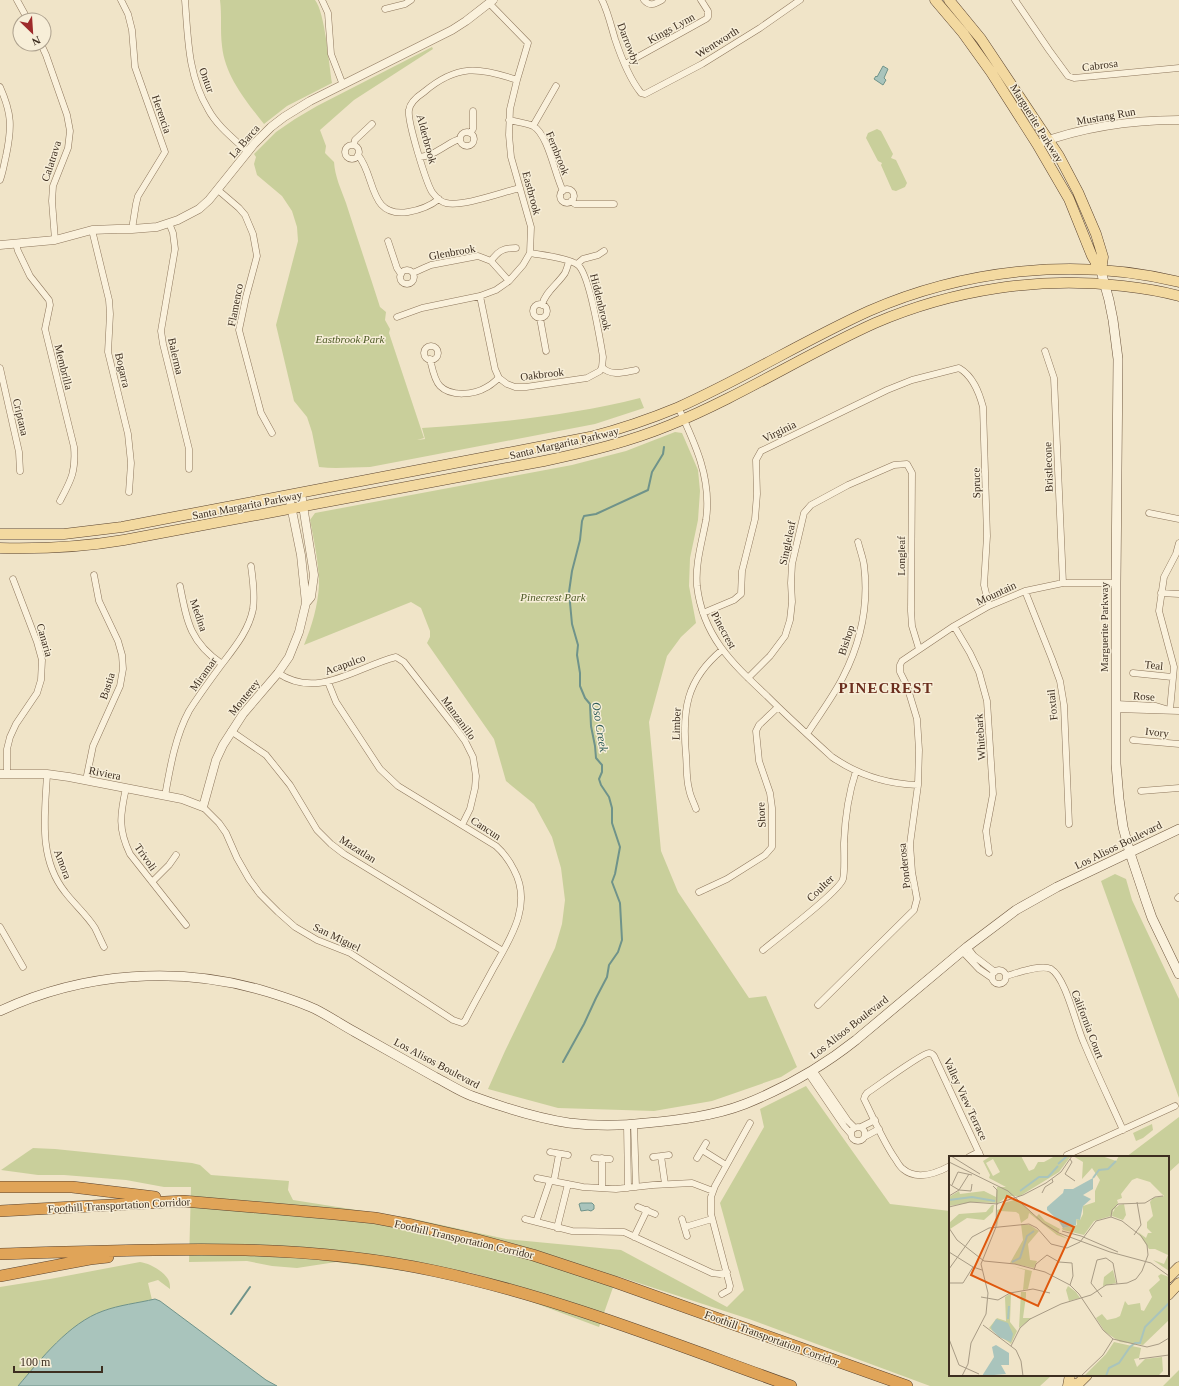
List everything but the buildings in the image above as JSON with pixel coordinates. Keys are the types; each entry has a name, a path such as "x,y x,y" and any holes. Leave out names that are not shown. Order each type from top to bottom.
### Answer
{"highway":[{"path":"0,1187 72,1187 183,1201"},
{"name":"Foothill Transportation Corridor","path":"0,1211 183,1201 375,1218 466,1237 533,1255 615,1282 907,1386"},
{"path":"0,1254 190,1249 272,1251 324,1254 434,1270 509,1289 602,1318 792,1386"},
{"path":"0,1276 90,1259 139,1253 148,1250"}],"main road":[{"name":"Marguerite Parkway","path":"935,0 955,22 991,72 1037,144 1069,199 1092,256 1101,270 1105,284 1114,320 1118,359 1116,764 1119,799 1123,827 1130,853 1152,918 1179,974"},
{"name":"Marguerite Parkway","path":"949,0 981,39 1060,156 1078,192 1104,257 1101,270"},
{"name":"Santa Margarita Parkway","path":"0,534 50,535 96,531 301,494 584,439 629,426 678,407 856,318 885,305 923,291 954,283 1001,274 1045,270 1101,270 1137,274 1179,282"},
{"name":"Santa Margarita Parkway","path":"0,548 60,548 104,544 583,453 629,440 684,419 709,408 852,334 918,307 952,297 1000,288 1049,283 1105,284 1154,290 1179,296"},
{"name":"Los Alisos Boulevard","path":"0,1011 42,995 102,980 145,976 174,976 229,982 277,995 316,1010 470,1095 529,1114 568,1123 631,1125 677,1120 708,1114 743,1104 789,1084 811,1072 856,1040 964,949 1016,910 1057,887 1179,829"},
{"path":"1169,1277 1179,1267"},
{"path":"1169,1294 1179,1283"},
{"path":"1070,1376 1068,1386 1079,1383 1086,1376"}],"street":[{"path":"17,0 24,12"},
{"name":"Herencia","path":"121,0 128,14 132,30 135,67 165,152 138,196 132,229"},
{"name":"Ontur","path":"185,0 190,59 195,81 208,110 226,132 248,152"},
{"path":"322,0 328,13 331,54 343,85"},
{"path":"385,9 405,4 411,0"},
{"name":"Darrowby","path":"602,0 615,41 635,85 641,93"},
{"path":"644,0 650,5 662,0"},
{"name":"Kings Lynn","path":"625,64 706,19 708,17 708,11 701,0"},
{"name":"Wentworth","path":"641,93 645,94 702,64 760,28 800,0"},
{"name":"Cabrosa","path":"1015,0 1068,76 1074,78 1179,68"},
{"name":"La Barca","path":"0,245 55,240 92,230 157,227 186,217 199,209 209,200 248,152 271,127 284,117 301,106 452,30 466,22 491,2"},
{"name":"Eastbrook","path":"397,317 422,308 480,296 496,290 509,281 523,265 530,252 531,227 511,157 509,120 517,80 528,43 491,2"},
{"name":"Calatrava","path":"45,52 70,131 68,148 53,186 52,201 55,240"},
{"name":"Alderbrook","path":"439,199 432,192 409,118 409,109 415,99 446,76 459,71 485,70 517,80"},
{"path":"533,126 556,86"},
{"path":"0,87 9,112 11,129 0,180"},
{"path":"470,133 473,129 473,111"},
{"name":"Fernbrook","path":"509,120 533,126 540,132 563,191"},
{"name":"Mustang Run","path":"1037,144 1072,133 1104,126 1151,120 1179,120"},
{"path":"358,155 353,158 349,158 346,154 346,148 354,145 356,140 372,124"},
{"path":"420,157 438,151 453,141 460,139 462,134 466,132 470,133"},
{"path":"460,139 462,143 466,145 471,143 473,138 470,133"},
{"path":"354,145 358,149 358,155 363,160 377,199 383,208 393,212 419,210 430,206 439,199 445,203 454,204 520,188"},
{"name":"Flamenco","path":"218,190 239,208 253,234 257,256 239,330 261,413 272,432"},
{"path":"571,202 573,196 572,192 567,190 563,191 560,196 561,200 567,203 614,204"},
{"name":"Balerma","path":"169,224 173,233 175,249 161,331 188,449 189,469"},
{"name":"Bogarra","path":"92,230 109,300 110,314 108,352 128,434 131,463 129,492"},
{"path":"388,241 402,280 409,283 413,279 413,273 410,270 406,270 401,274"},
{"name":"Membrilla","path":"16,244 30,276 49,300 50,305 45,329 74,447 75,463 73,476 60,501"},
{"path":"491,261 498,252 516,248"},
{"path":"577,264 583,258 598,255 604,251"},
{"name":"Hiddenbrook","path":"530,252 569,260 577,264 582,269 588,286 603,356 601,369"},
{"name":"Glenbrook","path":"413,273 431,265 478,256 491,261 509,281"},
{"path":"542,305 543,300 550,290 565,273 569,260"},
{"path":"430,359 439,385 450,392 463,393 479,391 488,387 499,378 495,369 480,296"},
{"path":"540,318 545,316 547,312 545,307 542,305"},
{"path":"540,318 535,316 534,310 536,306 542,305"},
{"path":"540,318 546,351"},
{"name":"Bristlecone","path":"1045,351 1054,378 1063,583"},
{"name":"Criptana","path":"0,368 19,452 20,471"},
{"name":"Spruce","path":"959,368 966,372 972,379 981,398 983,407 987,536 984,580 985,592 989,606"},
{"name":"Virginia","path":"703,613 734,600 741,594 742,571 755,519 757,494 756,460 761,451 887,390 912,380 959,368"},
{"path":"601,369 616,374 636,370"},
{"name":"Oakbrook","path":"499,378 507,384 515,387 526,387 587,378 601,369"},
{"name":"Pinecrest","path":"678,407 704,471 706,519 699,552 697,586 703,613 722,650 748,678 832,757 856,771 883,781 918,785"},
{"name":"Longleaf","path":"907,464 912,473 910,610 912,626 919,649"},
{"name":"Singleleaf","path":"748,678 770,656 785,636 790,620 792,602 792,564 804,513 812,505 848,485 894,465 907,464"},
{"name":"Monterey","path":"301,494 314,575 311,597 306,603"},
{"name":"Monterey","path":"204,807 216,760 223,745 243,714 278,673 289,657 299,632 306,603 301,555 289,496"},
{"path":"1149,513 1179,519"},
{"name":"Bishop","path":"807,734 842,679 860,636 864,614 865,590 864,564 858,542"},
{"path":"1170,710 1174,667 1159,611 1164,577 1176,554 1179,543"},
{"name":"Miramar","path":"165,796 173,756 189,712 248,626 253,609 254,593 251,566"},
{"name":"Bastia","path":"86,780 93,746 120,686 122,669 122,655 118,641 99,600 94,575"},
{"path":"302,576 314,575"},
{"name":"Canaria","path":"3,774 10,737 16,724 37,694 41,680 42,660 37,642 13,579"},
{"name":"Mountain","path":"900,665 907,657 954,626 989,606 1025,591 1063,583 1116,583"},
{"name":"Medina","path":"180,586 190,628 198,643 207,654 222,664"},
{"name":"Foxtail","path":"1025,591 1060,681 1064,705 1069,824"},
{"path":"1161,593 1179,594"},
{"name":"Whitebark","path":"954,626 979,672 987,701 993,794 986,831 989,853"},
{"name":"Limber","path":"696,810 689,789 684,733 686,707 693,686 703,668 722,650"},
{"name":"Acapulco","path":"278,673 289,680 300,683 328,682 396,657"},
{"name":"Manzanillo","path":"396,657 404,662 454,726 465,741 473,757 476,776 475,788 470,809 462,825"},
{"name":"Ponderosa","path":"818,1006 914,910 917,899 912,872 910,844 918,785 919,750 917,719 907,686 900,672 900,665"},
{"name":"Teal","path":"1133,673 1172,678"},
{"name":"Cancun","path":"328,682 336,702 385,775 398,786 462,825 504,853 517,875 521,892 520,915 517,925 465,1020 462,1023 457,1022"},
{"name":"Rose","path":"1116,707 1156,706 1179,711"},
{"name":"Shore","path":"699,892 727,879 765,855 772,846 772,808 770,793 759,761 756,731 778,707"},
{"name":"Mazatlan","path":"231,731 266,755 290,785 317,830 331,844 344,854 388,879 504,951"},
{"name":"Ivory","path":"1133,740 1179,744"},
{"name":"Coulter","path":"763,950 819,904 838,887 843,880 844,834 847,804 856,771"},
{"name":"Riviera","path":"3,774 47,774 86,780 182,799 204,807"},
{"name":"Amora","path":"47,774 44,833 47,855 54,875 65,892 95,927 104,947"},
{"name":"Trivoli","path":"126,788 121,811 121,827 124,843 130,854 186,925"},
{"path":"1141,791 1179,788"},
{"name":"San Miguel","path":"204,807 226,833 237,858 260,894 295,927 317,940 350,953 457,1022"},
{"path":"152,882 169,866 176,855"},
{"path":"0,927 23,967"},
{"path":"964,949 995,972"},
{"path":"964,949 979,969 992,978 995,972 1001,970 1006,976"},
{"name":"California Court","path":"992,978 995,983 1000,985 1006,981 1006,976 1041,967 1049,968 1055,974 1068,996 1083,1042 1123,1130"},
{"name":"Valley View Terrace","path":"949,1166 938,1172 929,1174 914,1174 908,1172 900,1166 886,1144 864,1100 866,1094 906,1066 927,1054 934,1056 980,1154"},
{"path":"811,1072 848,1121 865,1131 866,1136"},
{"path":"811,1072 844,1126 851,1134 852,1138 856,1141 863,1140 866,1136 879,1129"},
{"path":"1067,1155 1175,1106"},
{"path":"851,1134 858,1128 875,1120"},
{"path":"722,1294 729,1290 730,1286 712,1219 710,1207 711,1197 726,1165 750,1123"},
{"path":"631,1125 636,1187"},
{"path":"628,1188 631,1125"},
{"path":"697,1158 706,1143"},
{"path":"702,1150 726,1165"},
{"path":"550,1152 568,1155"},
{"path":"536,1222 552,1181 559,1154"},
{"path":"653,1157 669,1155"},
{"path":"661,1156 664,1184"},
{"path":"594,1158 610,1159"},
{"path":"602,1158 602,1188"},
{"path":"537,1178 583,1187 616,1189 664,1184 692,1183 713,1190"},
{"path":"557,1228 568,1184"},
{"path":"638,1206 655,1214"},
{"path":"634,1237 647,1210"},
{"path":"526,1219 572,1231 624,1232 712,1273 720,1274 726,1272"},
{"path":"682,1219 687,1236"},
{"path":"685,1227 712,1219"}],"green space":[{"path":"220,0 315,0 324,27 332,83 287,106 264,124 237,88 227,68 222,46"},
{"name":"Eastbrook Park","path":"432,47 433,49 354,100 320,130 326,146 325,153 334,162 338,183 380,307 386,312 385,320 390,329 389,333 424,438 417,440 425,439 422,428 532,418 586,410 640,398 644,408 595,424 370,467 319,467 312,432 307,417 294,401 276,325 298,241 297,227 292,211 282,196 257,175 254,164 256,157 254,154 276,132 295,119 317,106"},
{"path":"877,129 881,131 893,154 891,158 896,160 907,183 905,187 896,191 892,190 881,165 882,163 878,161 866,138 868,133"},
{"name":"Pinecrest Park","path":"675,432 682,433 698,470 700,491 698,520 690,558 689,586 696,623 681,637 667,656 649,722 661,851 678,892 749,998 766,996 797,1067 781,1077 712,1101 654,1111 558,1108 488,1089 555,948 562,924 565,900 561,868 552,837 534,804 506,781 494,739 427,643 430,637 430,631 421,608 411,602 304,645 314,615 319,585 315,544 310,520 315,513 572,465 626,451"},
{"path":"1115,874 1126,879 1132,900 1179,999 1179,1098 1101,881"},
{"path":"806,1086 890,1204 949,1211 949,1376 1051,1376 1040,1386 930,1386 749,1319 617,1276 599,1327 505,1292 486,1277 468,1272 405,1271 336,1262 297,1268 272,1266 247,1261 189,1262 191,1187 164,1187 126,1180 64,1175 38,1175 1,1170 33,1148 192,1163 200,1165 211,1175 289,1181 288,1190 293,1200 414,1219 506,1239 621,1250 727,1307 744,1290 720,1203 764,1127 760,1109"},
{"path":"1179,1117 1179,1163 1169,1172 1169,1156 1127,1156"},
{"path":"1152,1124 1153,1130 1143,1138 1136,1141 1133,1133"},
{"path":"140,1262 163,1273 169,1280 170,1289 158,1280 148,1283 152,1300 105,1310 74,1328 58,1341 18,1386 0,1386 0,1287"},
{"path":"1179,1370 1179,1386 1163,1386"}],"water":[{"path":"883,66 888,69 884,78 886,80 883,85 874,79 876,76 877,77"},
{"path":"592,1203 594,1205 594,1209 591,1211 581,1211 579,1204"},
{"path":"155,1299 160,1301 266,1380 277,1386 18,1386 56,1343 79,1324 109,1309"}],"waterway":[{"name":"Oso Creek","path":"563,1062 607,977 609,965 618,952 622,940 620,903 612,882 620,847 612,823 612,808 609,797 599,779 602,772 602,765 596,758 591,726 590,704 585,698 580,686 580,673 577,655 578,645 572,624 569,592 572,571 580,540 584,516 596,514 648,490 652,472 663,454 664,447"},
{"name":"Oso Creek","path":"231,1314 250,1287"}],"district":[{"name":"PINECREST","path":"886,688"}]}
